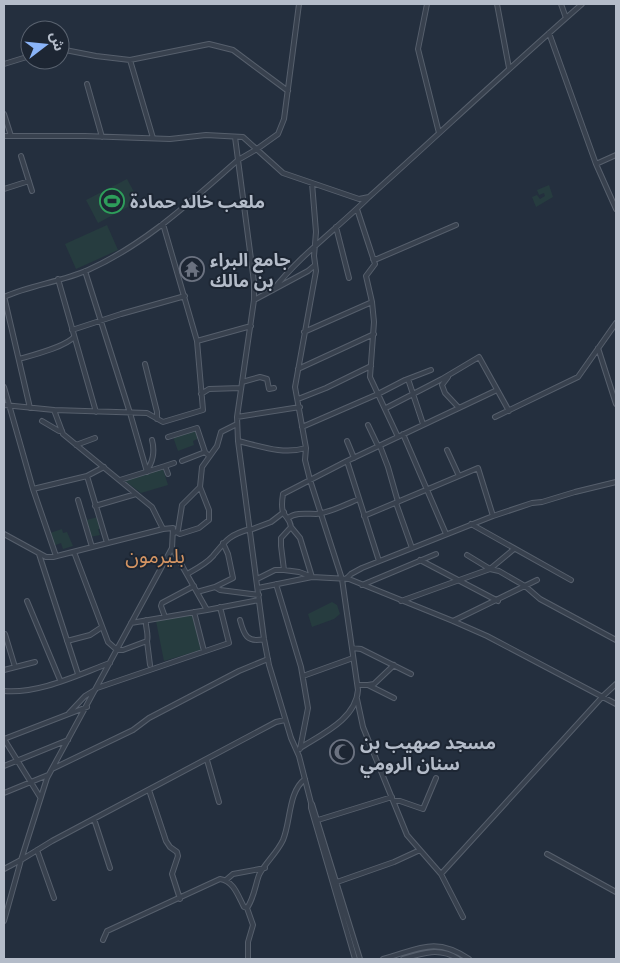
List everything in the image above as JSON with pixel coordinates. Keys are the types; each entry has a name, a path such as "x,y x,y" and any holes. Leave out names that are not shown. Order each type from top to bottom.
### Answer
{"street":[{"path":"30,408 4,296 85,271 119,254 163,224 238,160 278,134 284,119 300,4"},
{"path":"427,4 418,49 439,133"},
{"path":"497,4 509,68"},
{"path":"561,4 566,18"},
{"path":"274,290 283,277 336,227 509,68 582,4"},
{"path":"548,33 596,164 616,210"},
{"path":"70,50 96,56 130,60 209,44 233,50 288,91"},
{"path":"4,64 20,59"},
{"path":"130,60 153,138"},
{"path":"87,84 102,137"},
{"path":"4,114 11,136"},
{"path":"4,136 153,138 206,135 243,137 283,173 359,198 369,197"},
{"path":"235,137 254,282 251,326 236,416 264,639 285,720 305,779 311,808 333,876 337,882 360,959"},
{"path":"596,164 616,155"},
{"path":"21,156 32,191"},
{"path":"4,189 29,181"},
{"path":"312,183 316,232 316,271 295,387 306,448 305,460 344,579 358,685 357,699 364,727 407,835 441,874 463,917"},
{"path":"357,209 375,264 366,276 372,302 374,334 370,377 398,437"},
{"path":"6,405 54,410 147,413 162,422 203,410 197,341 163,224"},
{"path":"373,259 377,259 456,225"},
{"path":"336,227 349,278"},
{"path":"254,300 308,272 315,265"},
{"path":"85,271 130,413 146,471"},
{"path":"58,279 96,412"},
{"path":"72,330 185,296"},
{"path":"304,332 372,302"},
{"path":"495,417 578,377 616,323"},
{"path":"197,341 251,326"},
{"path":"298,369 374,334"},
{"path":"19,359 50,350 70,342 74,337"},
{"path":"598,348 616,404"},
{"path":"386,408 479,357 509,411"},
{"path":"145,364 157,419"},
{"path":"298,399 326,388 371,366"},
{"path":"302,427 431,370"},
{"path":"449,375 442,385 445,393 459,408"},
{"path":"242,382 260,377 267,379 269,389 274,388"},
{"path":"408,379 424,424"},
{"path":"4,387 6,405 56,556"},
{"path":"202,394 210,389 241,388"},
{"path":"284,570 281,546 282,538 290,527 290,520 284,512 283,494 347,461 497,390"},
{"path":"236,416 300,407"},
{"path":"54,410 62,432"},
{"path":"42,421 62,432 152,508 163,529"},
{"path":"174,533 180,534 199,528 208,522 209,510 200,487 202,467 217,446 221,432 237,424"},
{"path":"368,425 388,467 412,548"},
{"path":"168,437 197,428 205,452 209,456"},
{"path":"403,434 446,534"},
{"path":"76,444 95,438"},
{"path":"146,471 150,467 153,454 152,440"},
{"path":"238,441 278,450 306,448"},
{"path":"347,441 354,458"},
{"path":"447,450 458,476"},
{"path":"182,460 205,452"},
{"path":"347,461 379,561"},
{"path":"120,480 174,463"},
{"path":"165,466 168,474"},
{"path":"33,489 87,476 104,467"},
{"path":"364,516 478,468 493,516"},
{"path":"87,476 107,543"},
{"path":"344,579 379,561 493,516 532,503 616,482"},
{"path":"174,533 178,530 182,505 200,487"},
{"path":"95,506 136,494"},
{"path":"288,518 300,514 321,513 359,499"},
{"path":"78,500 92,547"},
{"path":"187,574 213,556 218,547 236,533 271,522 284,512"},
{"path":"471,524 571,580"},
{"path":"290,527 300,538 312,577"},
{"path":"4,534 46,558 163,529 173,528 174,533 172,548 48,775 4,921"},
{"path":"197,592 215,587 233,578 228,554 223,543"},
{"path":"172,548 207,610"},
{"path":"402,601 490,569 514,549"},
{"path":"74,552 108,642 117,650 123,650 147,641"},
{"path":"39,554 78,674"},
{"path":"362,585 436,554"},
{"path":"467,554 490,569 499,571 525,586 540,599 616,640"},
{"path":"420,560 498,600"},
{"path":"257,579 275,570 298,572 312,577"},
{"path":"258,588 312,577 344,579 454,621 616,704"},
{"path":"454,621 537,580"},
{"path":"276,584 303,676 308,708 300,748 297,753"},
{"path":"165,617 161,606 162,603 194,586"},
{"path":"215,587 220,590 259,597"},
{"path":"131,623 207,610 259,597"},
{"path":"28,600 60,680"},
{"path":"68,714 85,696 96,689 229,643 220,607"},
{"path":"194,612 204,651"},
{"path":"146,620 145,627 148,638 150,665"},
{"path":"240,620 244,634 251,640 264,639"},
{"path":"67,641 90,635 102,627"},
{"path":"4,634 6,634 15,667"},
{"path":"352,648 361,649 411,674"},
{"path":"303,676 353,658"},
{"path":"52,769 133,730 149,718 239,671 268,659"},
{"path":"4,670 35,662"},
{"path":"4,691 18,691 60,680 110,663"},
{"path":"358,685 374,684 394,665"},
{"path":"441,874 602,696 616,684"},
{"path":"368,685 394,698"},
{"path":"300,748 333,728 350,712 357,699"},
{"path":"40,797 4,739 86,707"},
{"path":"4,869 276,722 285,720"},
{"path":"4,766 68,740"},
{"path":"207,760 219,802"},
{"path":"4,793 48,775"},
{"path":"318,820 393,799 424,809 436,778"},
{"path":"247,908 258,884 259,876 283,839 296,787 305,779"},
{"path":"149,790 166,841 177,852 178,856 172,874 180,899"},
{"path":"311,803 318,820 355,959"},
{"path":"94,819 110,868"},
{"path":"38,850 54,898"},
{"path":"337,882 394,862 420,850"},
{"path":"547,854 616,892"},
{"path":"226,880 234,874 265,868"},
{"path":"103,940 107,931 220,879 226,880 234,888 244,907 247,908 253,925 248,942 248,959"},
{"path":"383,959 438,945 447,947 470,959"},
{"path":"413,950 415,955"},
{"path":"403,959 425,952 438,951 458,959"}],"green space":[{"name":"ملعب خالد حمادة","path":"127,179 139,201 98,223 86,200"},
{"path":"549,185 553,197 536,207 532,197 537,195 540,199 545,196 544,193 539,195 537,190"},
{"path":"107,225 118,250 76,269 65,244"},
{"path":"196,429 199,438 193,441 194,445 178,451 173,437"},
{"path":"163,469 168,485 141,493 125,481"},
{"path":"98,517 101,529 98,529 100,535 90,537 86,520"},
{"path":"62,529 63,533 67,532 73,546 63,549 61,543 53,546 50,533"},
{"path":"332,602 337,605 340,614 334,619 312,627 308,614"},
{"path":"192,614 201,650 164,661 156,621"}],"place":[{"name":"ملعب خالد حمادة","path":"112,201"},
{"name":"جامع البراء بن مالك","path":"192,269"},
{"name":"مسجد صهيب بن سنان الرومي","path":"342,752"}],"district":[{"name":"بليرمون","path":"155,556"}]}
